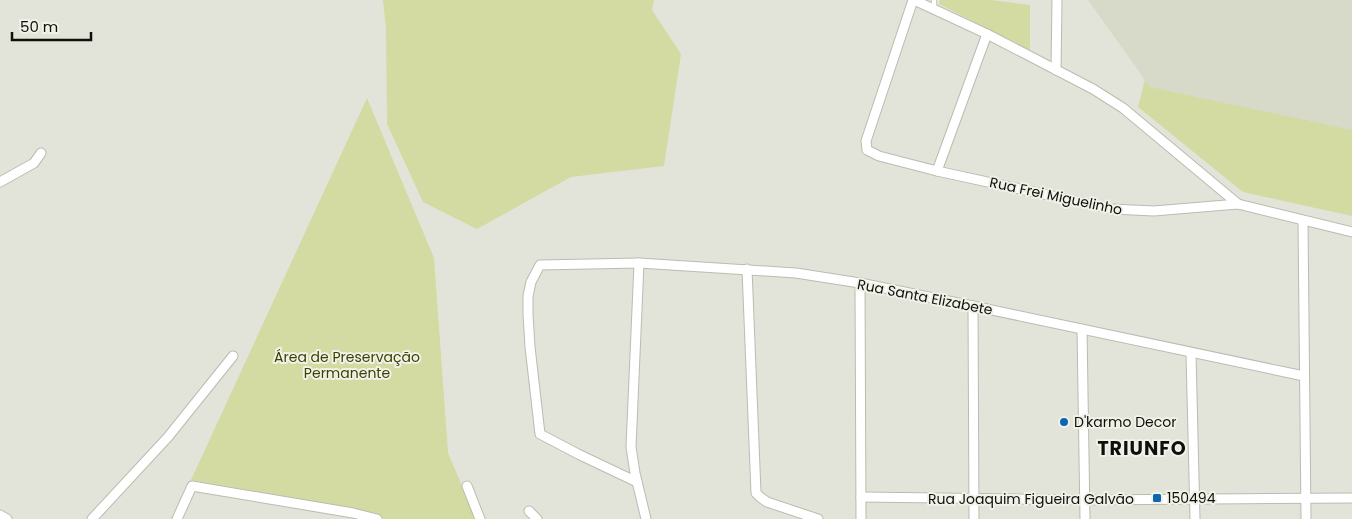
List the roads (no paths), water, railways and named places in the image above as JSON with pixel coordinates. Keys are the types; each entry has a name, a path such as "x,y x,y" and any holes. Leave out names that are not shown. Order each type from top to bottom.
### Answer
{"street":[{"path":"914,0 934,4 1093,89 1123,108 1238,204"},
{"name":"Rua Frei Miguelinho","path":"914,0 866,142 867,150 879,156 937,170 1112,209 1154,211 1238,204 1352,232"},
{"path":"1056,70 1057,0"},
{"path":"937,170 987,34"},
{"path":"0,182 34,163 41,153"},
{"path":"1304,221 1306,519"},
{"path":"639,263 631,447 646,519"},
{"name":"Rua Santa Elizabete","path":"637,482 540,434 530,347 528,296 531,282 540,265 639,263 796,273 860,283 1304,376"},
{"path":"747,269 756,493 767,502 818,519"},
{"path":"860,283 861,519"},
{"path":"973,306 974,519"},
{"path":"1082,329 1085,519"},
{"path":"1191,353 1195,519"},
{"path":"92,519 168,437 233,356"},
{"path":"177,519 192,486 353,513 377,519"},
{"path":"467,486 480,519"},
{"name":"Rua Joaquim Figueira Galvão","path":"861,497 1085,500 1352,498"},
{"path":"529,511 537,519"},
{"path":"0,515 7,519"}],"place":[{"name":"D'karmo Decor","path":"1064,422"},
{"name":"150494","path":"1157,498"}],"district":[{"name":"TRIUNFO","path":"1142,448"}],"park label":[{"name":"Área de Preservação Permanente","path":"347,366"}]}
